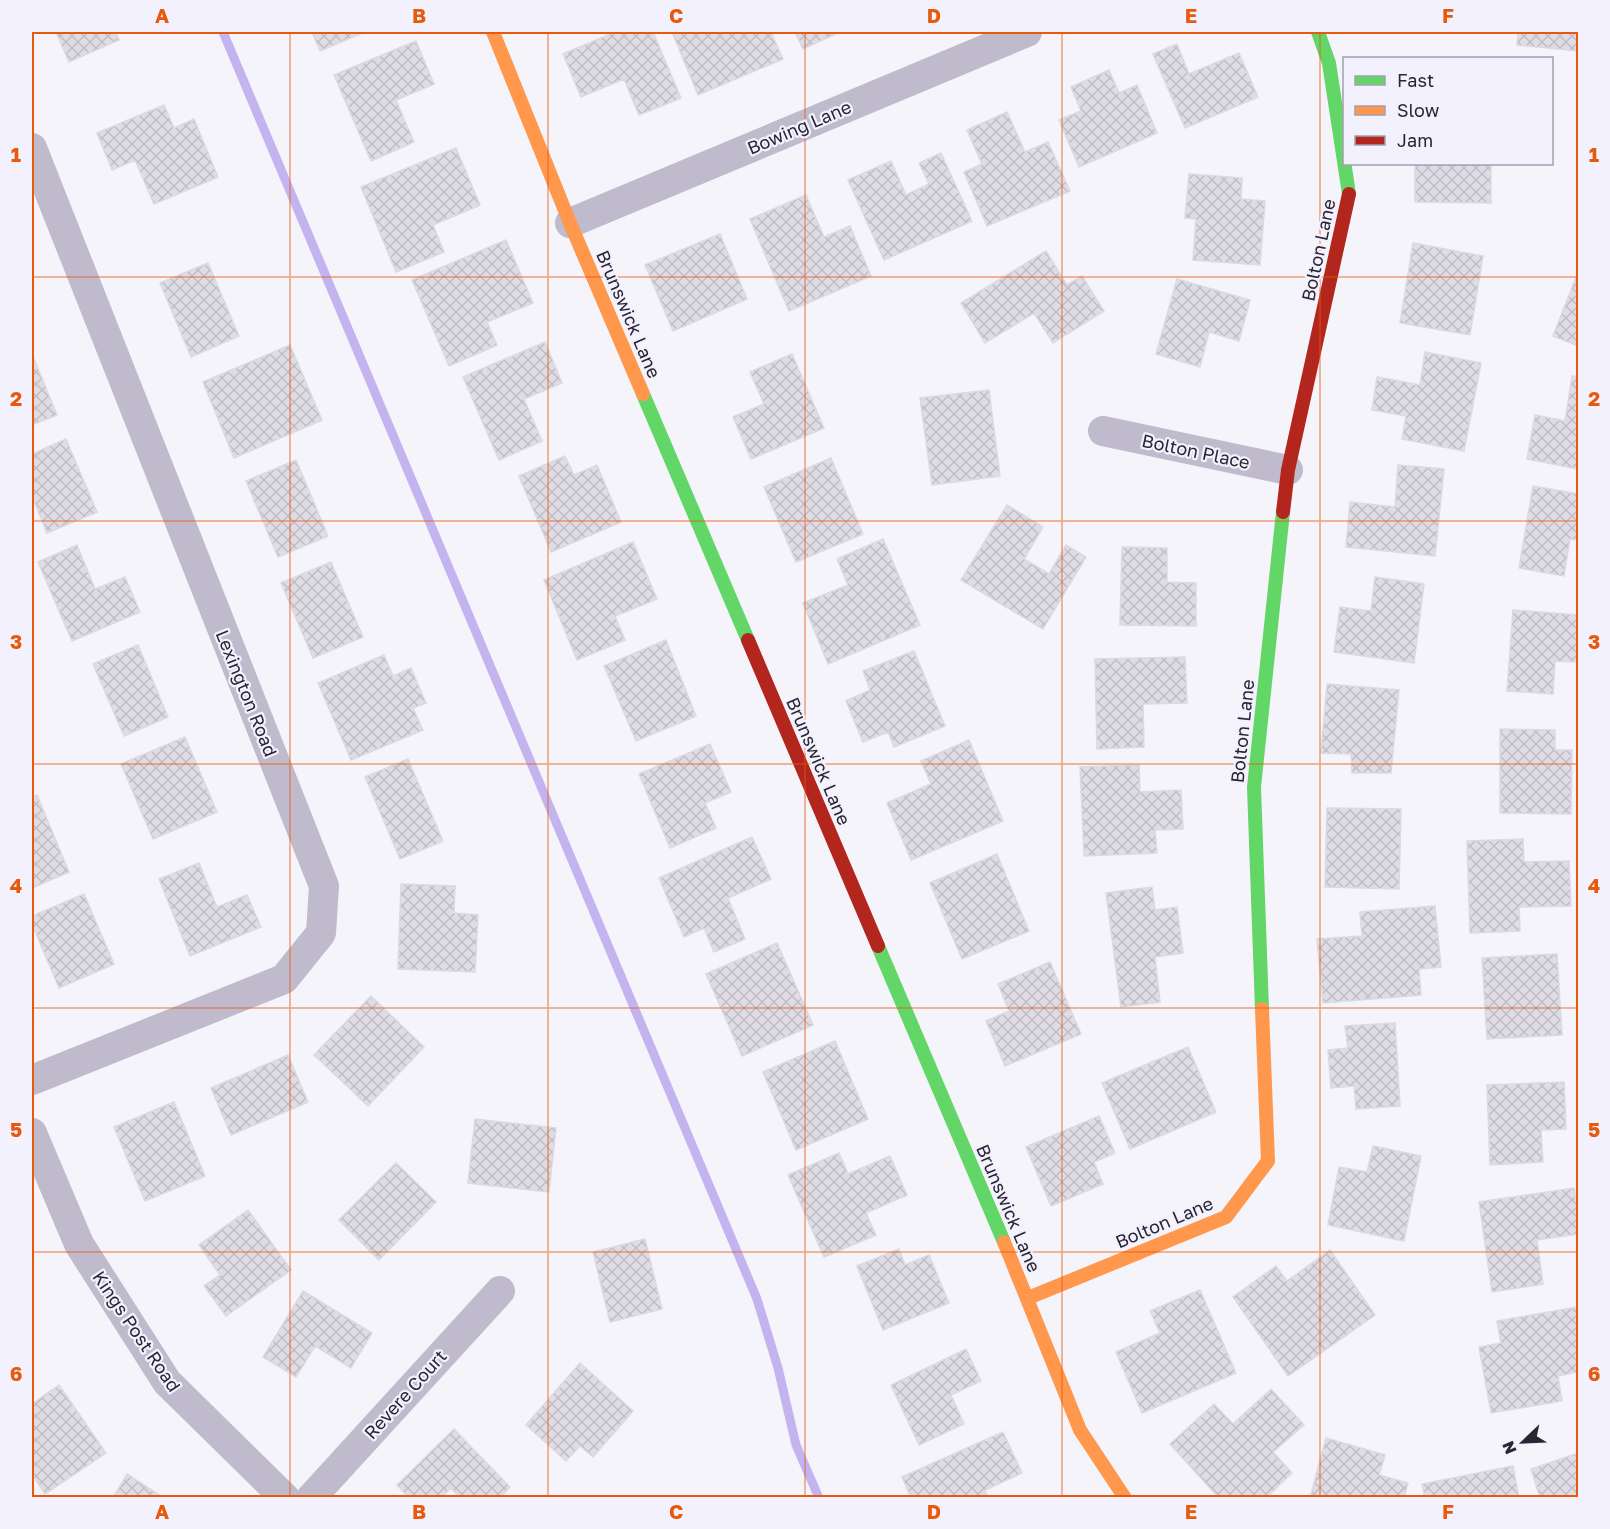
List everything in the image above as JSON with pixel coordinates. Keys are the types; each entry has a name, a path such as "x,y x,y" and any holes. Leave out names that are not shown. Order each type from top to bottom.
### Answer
{"street":[{"name":"Brunswick Lane","path":"493,32 570,223 1028,1298 1080,1430 1125,1497"},
{"name":"Bowing Lane","path":"570,223 1027,32"},
{"name":"Bolton Lane","path":"1318,32 1329,63 1343,157"},
{"name":"Lexington Road","path":"32,148 324,886 321,933 284,979 32,1080"},
{"name":"Bolton Lane","path":"1028,1298 1226,1217 1268,1161 1254,787 1288,470 1349,197 1344,165"},
{"name":"Bolton Place","path":"1103,432 1288,470"},
{"name":"Kings Post Road","path":"32,1133 79,1244 167,1383 285,1497"},
{"name":"Revere Court","path":"311,1497 500,1290"}],"building":[{"path":"56,32 115,32 119,40 69,62"},
{"path":"312,32 365,32 320,51"},
{"path":"615,32 653,32 681,98 639,115 624,79 581,97 563,54"},
{"path":"672,32 771,32 783,59 698,95"},
{"path":"795,32 840,32 803,49"},
{"path":"1518,32 1578,32 1578,51 1517,45"},
{"path":"416,41 434,84 396,100 414,142 371,161 334,75"},
{"path":"1177,44 1189,74 1239,53 1258,97 1185,128 1153,54"},
{"path":"1109,70 1119,93 1137,85 1157,133 1079,167 1059,120 1081,111 1071,87"},
{"path":"164,105 174,128 194,119 218,177 154,204 135,160 112,170 97,133"},
{"path":"1007,112 1025,152 1048,142 1070,191 987,226 964,172 982,164 967,130"},
{"path":"456,148 480,205 433,225 444,252 396,272 361,187"},
{"path":"941,153 972,221 884,260 848,180 891,161 906,195 929,184 919,163"},
{"path":"1415,165 1491,165 1491,203 1415,202"},
{"path":"1189,174 1242,178 1241,199 1265,201 1260,265 1193,260 1196,219 1185,218"},
{"path":"806,195 824,237 850,226 871,276 789,311 750,219"},
{"path":"720,234 747,299 673,331 645,265"},
{"path":"506,240 533,303 487,322 497,345 449,366 412,280"},
{"path":"1413,243 1483,256 1470,335 1400,323"},
{"path":"1046,251 1067,285 1082,276 1104,311 1053,343 1034,313 985,343 961,303"},
{"path":"208,263 239,336 191,357 160,283"},
{"path":"1578,272 1578,346 1553,336"},
{"path":"1177,279 1250,300 1239,341 1209,332 1200,367 1156,354"},
{"path":"545,342 562,383 524,399 542,441 499,460 463,377"},
{"path":"290,345 322,420 234,458 203,382"},
{"path":"1425,352 1481,363 1464,451 1402,439 1406,416 1372,410 1377,377 1420,385"},
{"path":"32,354 57,415 32,425"},
{"path":"792,354 824,428 751,459 733,417 764,404 750,372"},
{"path":"1572,376 1578,377 1578,469 1527,459 1535,415 1565,421"},
{"path":"989,390 1000,476 932,485 920,398"},
{"path":"66,439 97,512 47,533 32,496 32,454"},
{"path":"565,456 574,475 597,465 621,522 551,552 519,476"},
{"path":"831,458 863,534 796,562 764,487"},
{"path":"296,460 328,536 278,557 246,481"},
{"path":"1398,465 1444,469 1435,556 1346,547 1350,502 1395,507"},
{"path":"1533,486 1578,494 1578,540 1570,539 1564,576 1519,568"},
{"path":"1007,505 1043,527 1024,559 1049,574 1066,545 1086,557 1043,629 961,580"},
{"path":"883,539 920,625 828,664 803,603 848,585 837,559"},
{"path":"633,542 657,599 615,616 625,640 577,660 544,580"},
{"path":"77,545 95,589 125,577 140,612 72,641 38,562"},
{"path":"1122,547 1167,548 1167,582 1196,583 1196,626 1120,625"},
{"path":"331,562 363,637 313,658 281,583"},
{"path":"1375,577 1424,584 1414,663 1334,652 1340,607 1371,611"},
{"path":"1513,610 1578,615 1578,662 1555,661 1553,694 1507,691"},
{"path":"666,640 696,716 636,741 604,666"},
{"path":"138,645 168,717 124,736 93,664"},
{"path":"914,651 945,726 894,747 888,732 863,742 846,701 870,690 863,671"},
{"path":"384,655 393,676 411,668 426,703 413,708 423,730 351,760 318,683"},
{"path":"1185,657 1187,703 1143,704 1144,747 1097,749 1095,659"},
{"path":"1327,684 1399,690 1391,773 1352,773 1351,754 1321,753"},
{"path":"1500,729 1555,730 1555,750 1572,750 1571,814 1500,813"},
{"path":"185,737 217,812 153,839 121,764"},
{"path":"969,740 1003,821 911,860 887,803 931,784 921,761"},
{"path":"710,744 731,792 705,803 716,828 670,848 639,774"},
{"path":"408,759 443,841 400,859 365,777"},
{"path":"1139,765 1140,792 1181,790 1183,829 1155,830 1157,853 1084,856 1080,767"},
{"path":"37,795 69,872 32,888 32,798"},
{"path":"1327,808 1401,809 1399,889 1325,887"},
{"path":"752,837 771,879 728,898 745,939 714,952 704,928 684,937 659,878"},
{"path":"1523,839 1524,862 1569,861 1571,906 1519,907 1520,931 1470,933 1467,841"},
{"path":"997,854 1029,931 962,959 930,883"},
{"path":"199,863 217,907 247,895 261,927 190,956 159,879"},
{"path":"401,884 455,886 454,913 478,915 475,972 398,969"},
{"path":"1152,887 1155,910 1177,907 1183,953 1155,957 1160,1002 1121,1007 1106,893"},
{"path":"84,894 114,964 59,988 32,924 32,916"},
{"path":"1435,906 1441,967 1419,969 1421,995 1323,1003 1317,939 1362,936 1360,912"},
{"path":"777,943 813,1025 742,1056 706,974"},
{"path":"1557,954 1562,1035 1487,1039 1482,958"},
{"path":"1050,962 1081,1034 1005,1066 986,1021 1009,1011 998,984"},
{"path":"371,996 424,1047 368,1106 314,1055"},
{"path":"1395,1023 1400,1106 1356,1109 1354,1086 1331,1088 1328,1050 1348,1048 1345,1026"},
{"path":"835,1041 868,1119 796,1150 763,1072"},
{"path":"1188,1047 1216,1112 1130,1149 1102,1083"},
{"path":"288,1055 308,1102 231,1135 211,1088"},
{"path":"1564,1082 1566,1129 1541,1130 1543,1162 1490,1165 1487,1085"},
{"path":"174,1102 205,1176 145,1201 114,1127"},
{"path":"1099,1116 1115,1153 1094,1162 1103,1184 1051,1206 1026,1147"},
{"path":"475,1119 556,1128 549,1192 468,1183"},
{"path":"1373,1146 1421,1156 1404,1241 1328,1225 1339,1167 1367,1172"},
{"path":"839,1153 848,1174 890,1156 907,1195 866,1213 876,1235 824,1257 788,1175"},
{"path":"396,1163 436,1202 379,1260 339,1220"},
{"path":"1574,1188 1578,1234 1537,1240 1543,1284 1492,1292 1479,1202"},
{"path":"248,1210 291,1270 226,1316 204,1286 220,1275 199,1245"},
{"path":"645,1239 662,1309 610,1322 593,1252"},
{"path":"899,1249 905,1265 929,1255 949,1303 883,1330 857,1266"},
{"path":"1330,1250 1375,1315 1288,1376 1233,1297 1276,1266 1287,1281"},
{"path":"1200,1290 1236,1373 1142,1413 1116,1352 1160,1333 1150,1311"},
{"path":"303,1291 372,1333 351,1368 315,1346 296,1377 263,1357"},
{"path":"1578,1307 1578,1372 1558,1376 1562,1401 1491,1413 1479,1347 1501,1343 1497,1321"},
{"path":"966,1349 981,1381 951,1395 964,1424 919,1445 891,1385"},
{"path":"580,1363 633,1411 593,1457 580,1446 566,1461 526,1425"},
{"path":"59,1385 106,1453 45,1494 32,1474 32,1404"},
{"path":"1271,1389 1304,1425 1273,1452 1292,1473 1266,1498 1219,1498 1170,1444 1214,1404 1233,1424"},
{"path":"454,1429 510,1487 500,1498 460,1498 451,1488 441,1498 409,1498 397,1485"},
{"path":"1003,1432 1022,1473 985,1490 988,1498 911,1498 902,1477"},
{"path":"1326,1438 1385,1455 1379,1475 1408,1483 1404,1498 1310,1498"},
{"path":"1578,1453 1578,1498 1540,1498 1531,1469"},
{"path":"1513,1466 1519,1498 1425,1498 1422,1484"},
{"path":"127,1474 164,1498 113,1498"}],"waterway":[{"path":"223,32 757,1299 778,1368 796,1445 819,1498"}],"traffic: fast":[{"path":"1318,32 1329,63 1343,155"},
{"path":"1345,165 1349,194"},
{"path":"643,394 748,640"},
{"path":"1262,1009 1254,787 1283,512"},
{"path":"878,946 1004,1242"}],"traffic: slow":[{"path":"493,32 570,223 643,394"},
{"path":"1028,1298 1226,1217 1268,1161 1262,1009"},
{"path":"1004,1242 1080,1430 1125,1498"}],"traffic: jam":[{"path":"1283,512 1288,470 1349,194"},
{"path":"748,640 878,946"}]}
